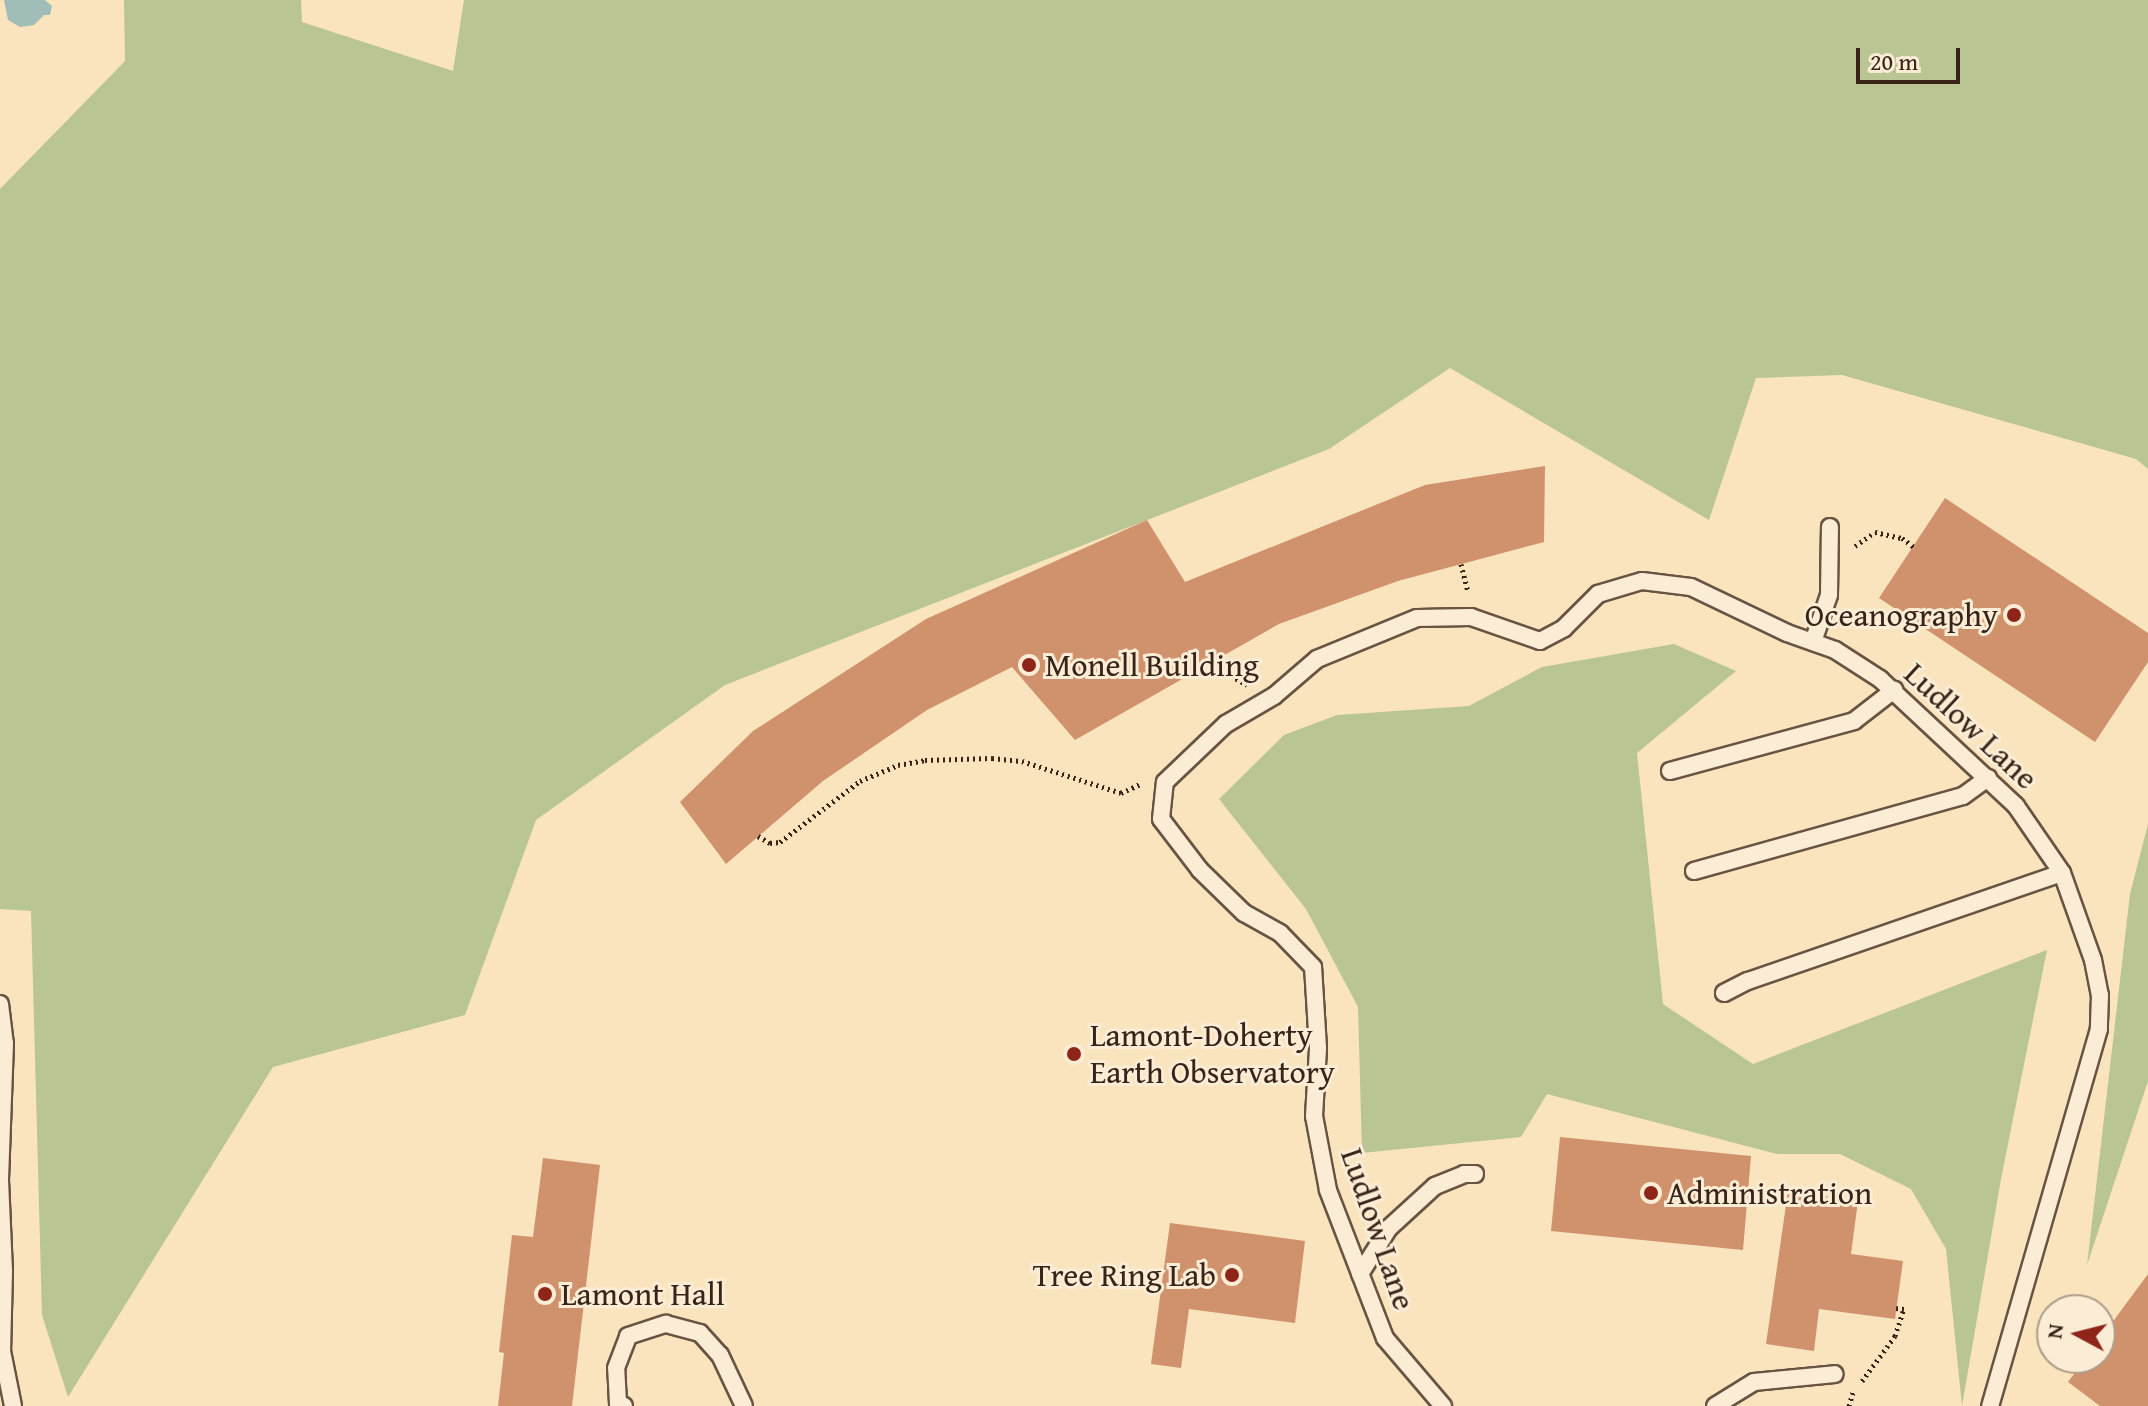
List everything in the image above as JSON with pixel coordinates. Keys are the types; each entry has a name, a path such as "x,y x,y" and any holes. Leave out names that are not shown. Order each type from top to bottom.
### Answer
{"lane":[{"path":"1813,642 1829,595 1830,527"},
{"name":"Ludlow Lane","path":"1443,1406 1385,1338 1328,1190 1314,1116 1318,1048 1313,967 1280,933 1244,913 1200,870 1161,819 1165,782 1226,724 1274,696 1317,659 1417,618 1471,617 1540,641 1564,628 1598,594 1642,581 1691,587 1835,650 1894,690 1988,778 2036,831 2062,873 2093,960 2100,995 2099,1029 1990,1406"},
{"path":"1670,771 1854,721 1894,690"},
{"path":"1694,871 1963,796 1988,778"},
{"path":"1724,993 1748,981 2062,873"},
{"path":"0,1004 5,1043 0,1180 4,1271 2,1351 13,1406"},
{"path":"1360,1274 1389,1228 1435,1186 1464,1174 1475,1174"},
{"path":"624,1406 618,1403 616,1368 628,1336 666,1324 700,1333 720,1355 744,1406"},
{"path":"1715,1406 1754,1382 1835,1374"}],"path":[{"path":"1461,564 1468,594"},
{"path":"1210,663 1251,687"},
{"path":"1849,1406 1851,1395 1895,1336 1904,1309 1896,1308"}],"green space":[{"path":"124,0 301,0 302,22 453,71 464,0 2148,0 2148,469 2136,459 1842,375 1756,378 1709,520 1450,368 1329,449 725,685 536,820 465,1015 273,1067 68,1397 42,1315 31,911 0,909 0,189 125,61"},
{"path":"1674,644 1736,671 1637,753 1663,1004 1753,1064 2047,950 2001,1179 1962,1406 1946,1249 1911,1189 1840,1154 1777,1154 1547,1094 1521,1137 1362,1153 1358,1007 1306,909 1219,799 1284,735 1337,715 1469,706 1542,667"},
{"path":"2148,824 2148,1081 2087,1265 2130,894"}],"water":[{"path":"4,0 45,0 52,6 50,15 44,15 34,25 20,27 8,20"}],"building":[{"name":"Monell Building","path":"1545,466 1544,542 1398,581 1279,624 1075,740 1012,667 927,710 823,781 726,864 680,802 753,731 926,619 1147,520 1185,582 1425,485"},
{"name":"Oceanography","path":"1945,498 2148,633 2148,662 2095,742 1879,598"},
{"name":"Administration","path":"1560,1137 1751,1156 1743,1250 1551,1231"},
{"name":"Lamont Hall","path":"543,1158 600,1165 572,1406 498,1406 504,1353 499,1352 512,1235 533,1237"},
{"path":"1788,1191 1858,1201 1851,1254 1903,1261 1895,1319 1819,1309 1814,1351 1766,1344"},
{"name":"Tree Ring Lab","path":"1170,1223 1305,1241 1295,1323 1189,1309 1181,1368 1151,1364"},
{"path":"2148,1274 2148,1406 2100,1406 2068,1382 2074,1374 2116,1374 2116,1317"}],"place":[{"name":"Oceanography","path":"2014,615"},
{"name":"Monell Building","path":"1029,665"},
{"name":"Lamont-Doherty Earth Observatory","path":"1074,1054"},
{"name":"Administration","path":"1651,1193"},
{"name":"Tree Ring Lab","path":"1232,1275"},
{"name":"Lamont Hall","path":"545,1294"}]}
